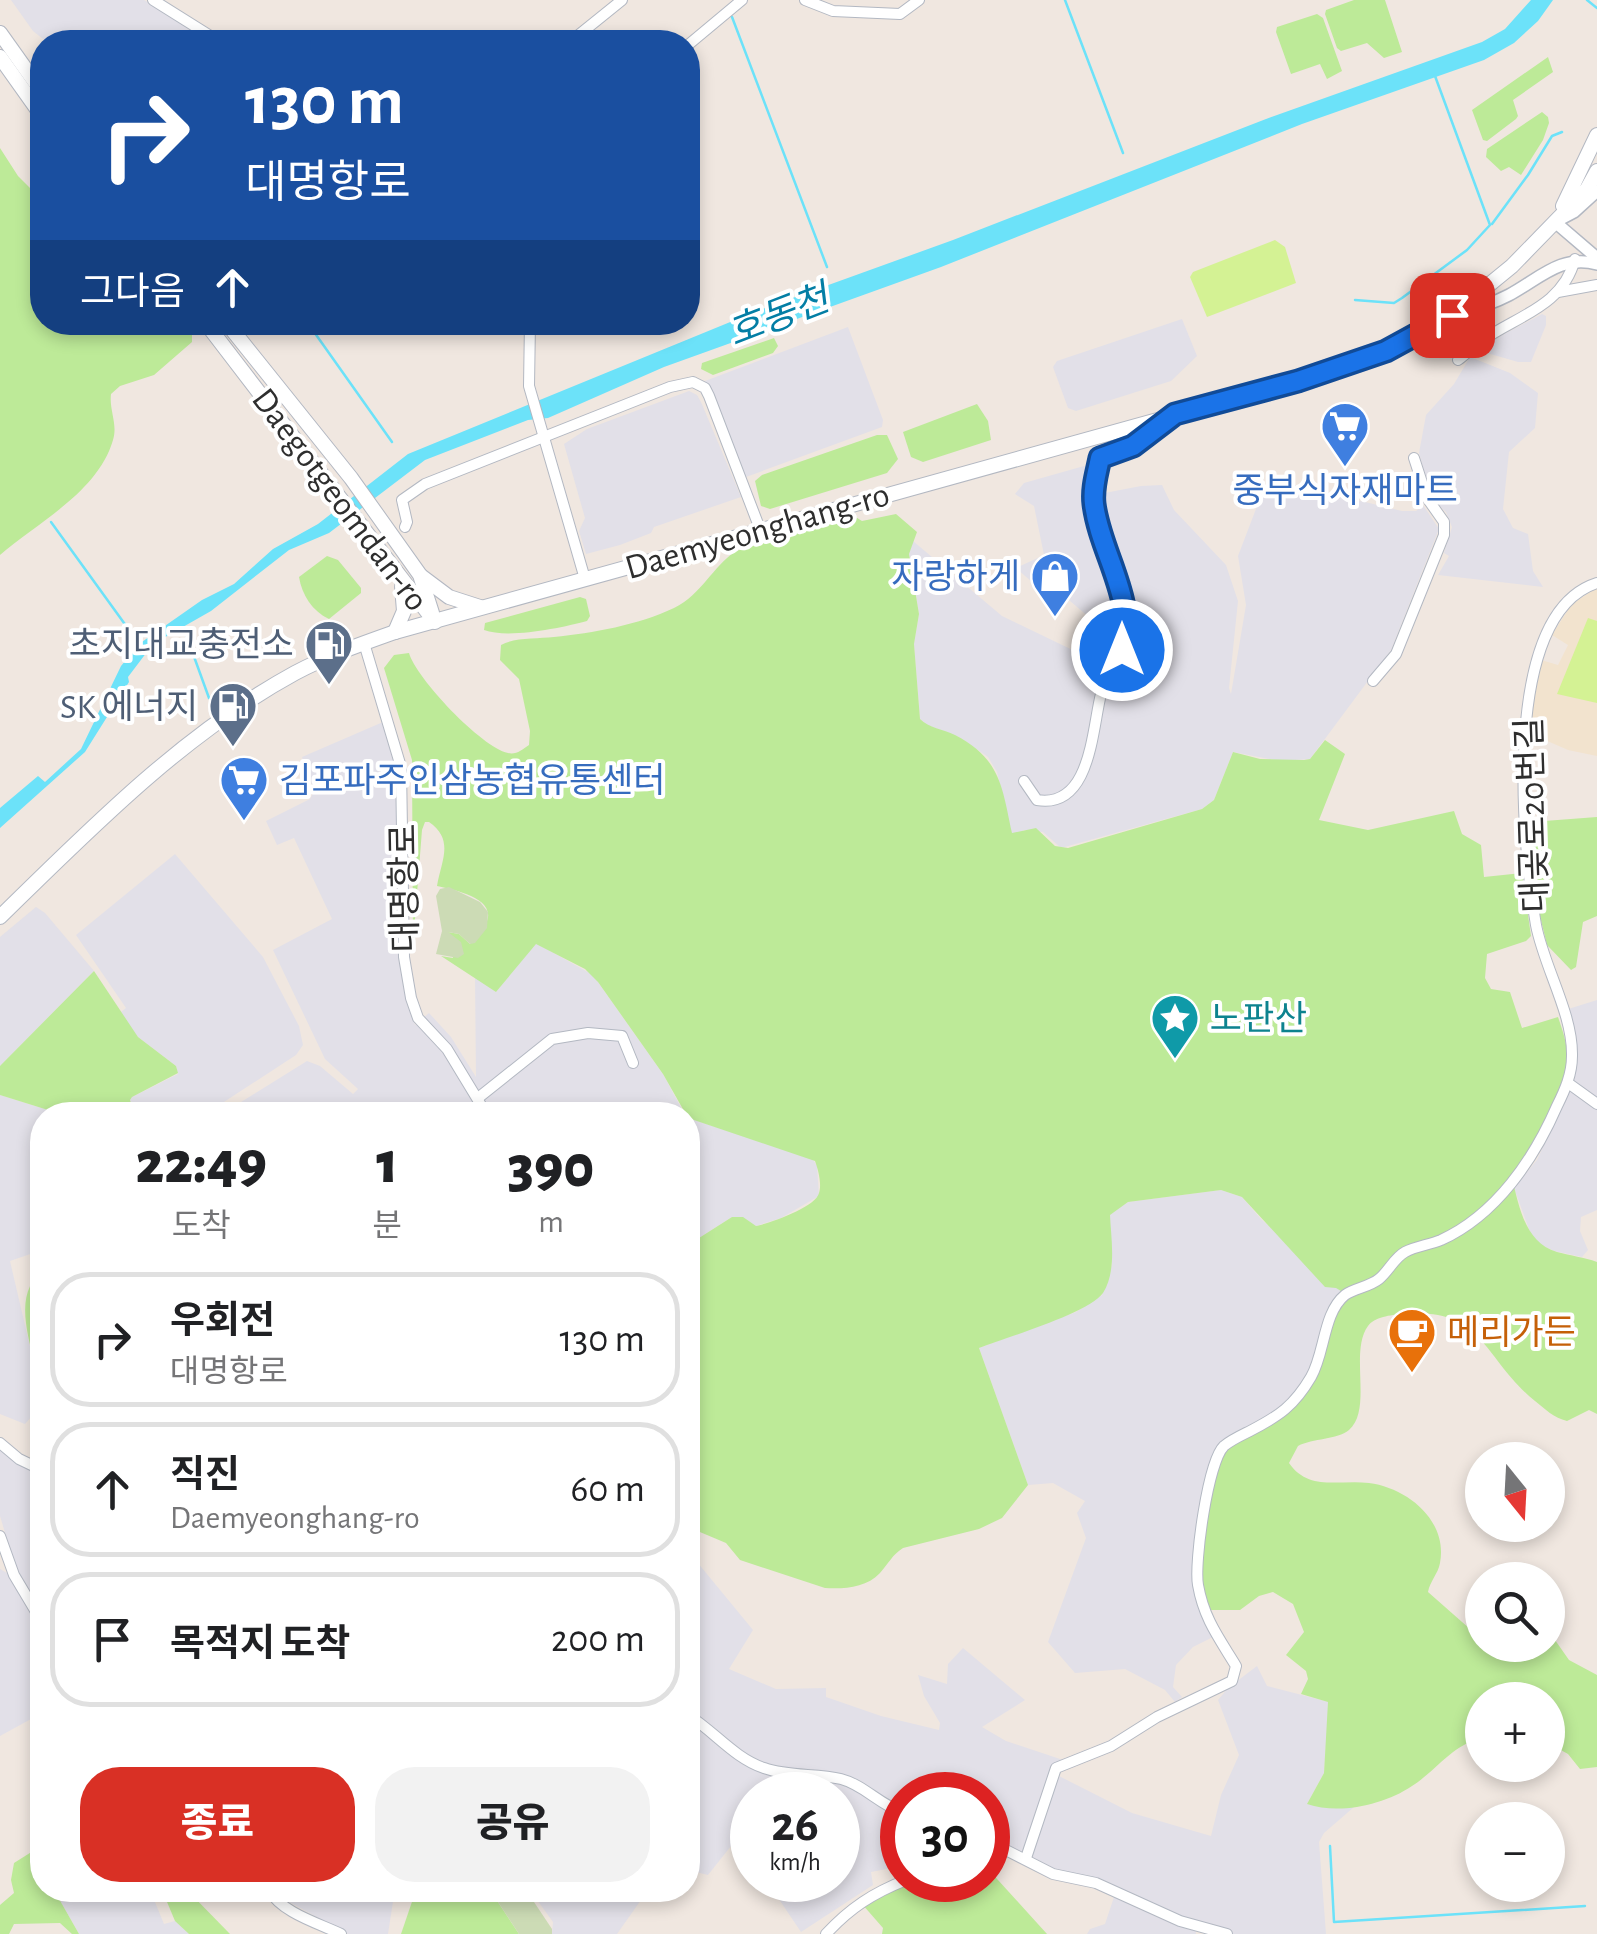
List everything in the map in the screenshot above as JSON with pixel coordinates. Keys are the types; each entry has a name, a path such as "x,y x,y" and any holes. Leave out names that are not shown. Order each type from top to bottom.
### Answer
{"main road":[{"path":"0,33 30,75"},
{"path":"0,57 30,99"},
{"name":"Daemyeonghang-ro","path":"1555,222 1597,135"},
{"name":"Daemyeonghang-ro","path":"0,918 98,821 206,733 295,674 394,632 1298,381 1386,351 1452,315 1512,266 1587,189 1597,171"},
{"name":"Daegotgeomdan-ro","path":"214,335 435,622"},
{"name":"Daegotgeomdan-ro","path":"236,335 350,478 420,576 435,622"},
{"path":"420,576 448,597 485,608"},
{"path":"394,632 404,611 401,581"}],"street":[{"path":"153,0 201,30"},
{"path":"585,30 622,0"},
{"path":"700,35 742,0"},
{"path":"805,0 833,11 900,14 919,0"},
{"path":"1597,191 1574,212 1555,222 1597,261"},
{"path":"1452,315 1486,306 1575,260 1597,261"},
{"path":"1458,360 1482,340 1540,307 1557,292 1575,260"},
{"path":"1557,292 1597,285"},
{"path":"530,335 531,393 585,579"},
{"path":"405,527 402,500 408,494 541,436 693,382 700,384 708,396 760,529"},
{"path":"1024,781 1031,796 1043,802 1061,796 1077,782 1094,740 1102,690 1124,642 1121,595 1094,509 1100,458 1133,446 1175,414"},
{"path":"1372,681 1396,654 1444,535 1444,522 1427,498 1414,458"},
{"name":"대곶로20번길","path":"1026,1858 1056,1768 1110,1746 1157,1717 1232,1681 1236,1666 1212,1632 1197,1582 1206,1504 1216,1459 1224,1446 1286,1412 1311,1377 1323,1352 1334,1308 1346,1294 1376,1281 1404,1252 1452,1233 1514,1180 1537,1149 1568,1083 1572,1049 1537,930 1531,890 1524,810 1527,701 1531,676 1558,610 1576,592 1597,582"},
{"name":"대명항로","path":"364,643 401,767 404,942 411,998 418,1018 448,1049 480,1102"},
{"path":"478,1098 546,1042 560,1036 616,1034 626,1042 633,1063"},
{"path":"1568,1083 1597,1104"},
{"path":"0,1443 30,1463"},
{"path":"0,1536 14,1575 30,1602"},
{"path":"700,1723 762,1768 842,1779 880,1801"},
{"path":"1010,1851 1054,1874 1096,1883 1195,1930 1227,1934"},
{"path":"826,1934 846,1912 880,1891"},
{"path":"278,1902 341,1934"}],"shaded area":[{"path":"11,0 144,0 194,30 32,30"},
{"path":"1542,314 1546,316 1546,325 1531,362 1480,351 1486,344"},
{"path":"1182,319 1197,356 1171,381 1076,411 1068,408 1053,367 1057,361"},
{"path":"848,327 883,420 882,427 746,477 705,381"},
{"path":"1470,357 1510,373 1538,393 1535,428 1509,452 1503,509 1513,528 1528,534 1533,571 1543,587 1438,575 1449,556 1444,553 1452,527 1446,512 1432,499 1419,453 1426,415 1454,384"},
{"path":"689,391 701,402 741,497 654,527 651,533 620,545 586,554 579,531 585,518 564,444 587,429"},
{"path":"1084,466 1091,470 1089,496 1162,485 1174,510 1226,565 1238,601 1231,694 1246,605 1238,556 1264,488 1279,481 1402,511 1416,511 1423,505 1439,529 1391,650 1310,759 1280,761 1233,752 1214,800 1202,809 1061,848 1043,832 1011,833 997,772 988,757 959,737 920,719 914,644 919,614 909,554 913,541 1002,616 1085,656 1105,656 1102,615 1090,618 1063,595 1049,597 1016,568 1044,555 1034,506 1015,494 1024,483"},
{"path":"1597,587 1597,756 1568,750 1529,733 1535,678 1541,660 1558,665 1568,645 1552,635 1571,605"},
{"path":"383,722 397,769 398,934 402,975 415,1025 429,1013 451,1037 476,1077 475,977 496,992 536,943 593,975 663,1074 678,1102 241,1102 307,1061 320,1066 353,1094 358,1089 325,1059 273,950 332,919 294,838 277,845 266,821 310,799 314,791 302,757"},
{"path":"175,854 263,957 299,1026 303,1045 296,1055 224,1102 131,1102 132,1097 178,1074 176,1066 138,1037 121,1012 126,1008 76,935"},
{"path":"36,907 94,971 0,1066 0,937"},
{"path":"1597,1000 1597,1210 1581,1217 1580,1231 1588,1250 1582,1257 1539,1244 1530,1232 1514,1188 1537,1160 1570,1089 1565,1010"},
{"path":"0,1095 30,1104 30,1254 10,1261 30,1347 30,1418 25,1424 0,1414"},
{"path":"700,1122 812,1158 817,1166 819,1196 781,1218 756,1226 732,1217 700,1237"},
{"path":"1221,1190 1242,1197 1261,1219 1346,1294 1323,1352 1197,1582 1213,1637 1193,1647 1176,1665 1173,1687 1182,1697 1175,1702 1165,1690 1125,1669 1075,1673 1048,1642 1086,1538 1077,1513 1085,1501 1053,1483 1028,1485 979,1348 1076,1312 1102,1295 1112,1265 1109,1214 1128,1202"},
{"path":"0,1447 13,1460 30,1468 30,1596 18,1576 0,1516"},
{"path":"700,1566 753,1630 729,1669 776,1689 826,1688 826,1697 939,1730 940,1723 924,1696 918,1675 947,1684 948,1664 963,1648 1025,1700 982,1727 1006,1741 1069,1762 1055,1774 1132,1813 1211,1836 1221,1795 1239,1755 1218,1700 1257,1666 1267,1686 1329,1702 1324,1773 1307,1804 1354,1807 1319,1842 1326,1934 1227,1934 1195,1927 1196,1934 1087,1934 1105,1924 1115,1894 1053,1874 1010,1852 1010,1772 880,1772 880,1870 871,1872 873,1885 860,1893 860,1772 730,1772 730,1847 708,1875 700,1873"},
{"path":"0,1569 7,1573 30,1612 30,1720 0,1736"},
{"path":"61,1902 155,1902 164,1924 175,1921 189,1934 79,1934"},
{"path":"289,1902 393,1902 388,1934 348,1934"},
{"path":"539,1902 640,1902 617,1934 552,1934 553,1922"},
{"path":"781,1902 847,1902 801,1932"}],"green space":[{"path":"1354,0 1385,0 1402,52 1384,58 1367,43 1341,51 1337,48 1326,10"},
{"path":"1317,14 1323,18 1342,71 1327,79 1320,64 1291,74 1276,32 1277,27"},
{"path":"1548,57 1553,72 1513,100 1516,119 1483,140 1472,110"},
{"path":"1542,112 1549,123 1521,175 1509,167 1501,171 1486,157 1487,149"},
{"path":"0,148 30,188 30,335 192,335 192,342 154,375 120,386 111,394 113,440 94,475 65,505 0,555"},
{"path":"1275,240 1285,247 1296,283 1207,317 1190,277 1193,272"},
{"path":"774,338 778,346 773,353 713,375 701,369 702,363"},
{"path":"977,404 988,421 991,440 923,462 911,457 903,432"},
{"path":"877,435 887,435 898,459 887,473 770,509 761,506 755,481 762,475"},
{"path":"896,514 917,532 909,554 919,614 914,644 920,719 970,744 991,764 1002,788 1012,833 1036,828 1055,846 1068,848 1202,809 1214,800 1233,752 1260,759 1304,760 1310,759 1325,740 1345,754 1319,820 1368,830 1454,811 1462,834 1481,845 1484,877 1522,873 1531,936 1487,954 1485,978 1491,989 1510,992 1522,1028 1558,1017 1567,1055 1555,1104 1512,1178 1525,1222 1537,1241 1557,1252 1597,1262 1597,1414 1589,1410 1567,1421 1554,1415 1517,1385 1467,1327 1429,1314 1393,1315 1371,1323 1363,1337 1356,1421 1344,1433 1298,1446 1289,1463 1315,1481 1384,1486 1422,1509 1438,1533 1441,1548 1439,1567 1428,1592 1465,1625 1465,1662 1565,1662 1565,1654 1597,1675 1597,1767 1580,1769 1565,1752 1565,1682 1465,1682 1465,1744 1421,1780 1375,1803 1333,1809 1307,1804 1324,1773 1328,1702 1301,1694 1308,1679 1306,1671 1286,1655 1304,1632 1293,1604 1273,1592 1259,1596 1240,1610 1205,1610 1200,1548 1224,1446 1272,1422 1298,1399 1313,1370 1329,1322 1346,1294 1325,1287 1242,1197 1221,1190 1128,1202 1110,1215 1112,1265 1103,1293 1095,1301 1064,1317 979,1348 1028,1485 1002,1518 979,1529 903,1548 874,1578 861,1585 840,1588 825,1588 740,1560 726,1543 700,1532 700,1237 732,1217 743,1217 756,1226 810,1204 820,1189 815,1161 700,1122 700,1102 679,1102 663,1074 585,969 536,944 496,992 441,956 453,958 448,932 459,934 470,944 488,917 483,904 476,899 437,886 444,844 429,822 425,822 422,830 413,944 412,760 384,668 394,655 409,653 424,678 467,725 496,748 516,753 529,745 530,731 519,679 500,660 501,645 520,639 600,631 646,619 684,602 736,551 854,516 862,521"},
{"path":"327,556 338,560 361,588 361,593 329,619 309,602 299,577"},
{"path":"580,597 586,599 590,616 587,621 520,633 484,630 485,623"},
{"path":"1588,618 1597,621 1597,703 1557,694"},
{"path":"1597,817 1597,916 1583,922 1576,967 1571,970 1547,945 1539,912 1531,822"},
{"path":"449,887 480,902 488,912 487,928 475,943 448,932 461,942 464,954 458,958 436,954 442,931 436,896 440,889"},
{"path":"94,971 138,1037 176,1066 178,1073 132,1097 131,1102 30,1104 0,1095 0,1066"},
{"path":"30,1288 30,1344 25,1316"},
{"path":"30,1853 30,1902 61,1902 79,1934 72,1934 60,1923 14,1924 9,1934 0,1934 0,1905 14,1893 14,1863"},
{"path":"1010,1893 1047,1934 882,1934 883,1928 862,1904 878,1895 880,1902 1010,1902"},
{"path":"167,1902 199,1902 230,1934 189,1934 175,1921"},
{"path":"412,1902 498,1902 519,1934 401,1934"},
{"path":"498,1902 534,1902 552,1929 552,1934 519,1934"}],"water":[{"name":"호동천","path":"1531,0 1553,0 1514,43 1484,60 1302,124 941,267 664,367 548,418 528,420 425,460 329,533 289,550 211,611 153,644 128,677 129,682 85,752 0,828 0,808 38,776 45,782 81,749 121,666 139,644 202,600 234,584 273,549 318,524 408,454 762,309 1482,42 1505,29"}],"waterway":[{"path":"1065,0 1123,153"},
{"path":"1587,0 1597,8"},
{"name":"호동천","path":"732,17 827,267"},
{"path":"1355,300 1394,303 1467,250 1490,225 1435,76"},
{"path":"1492,224 1552,136 1562,132"},
{"path":"316,335 392,442"},
{"path":"51,522 132,634"},
{"path":"184,629 209,698"},
{"path":"1330,1846 1334,1922 1585,1906"}],"place":[{"name":"중부식자재마트","path":"1345,468"},
{"name":"자랑하게","path":"1055,618"},
{"name":"초지대교충전소","path":"329,686"},
{"name":"SK 에너지","path":"233,748"},
{"name":"김포파주인삼농협유통센터","path":"244,822"},
{"name":"노판산","path":"1175,1060"},
{"name":"메리가든","path":"1412,1374"}],"route":[{"path":"1122,650 1124,608 1094,509 1100,458 1133,446 1175,414 1298,381 1386,351 1452,315"}]}
